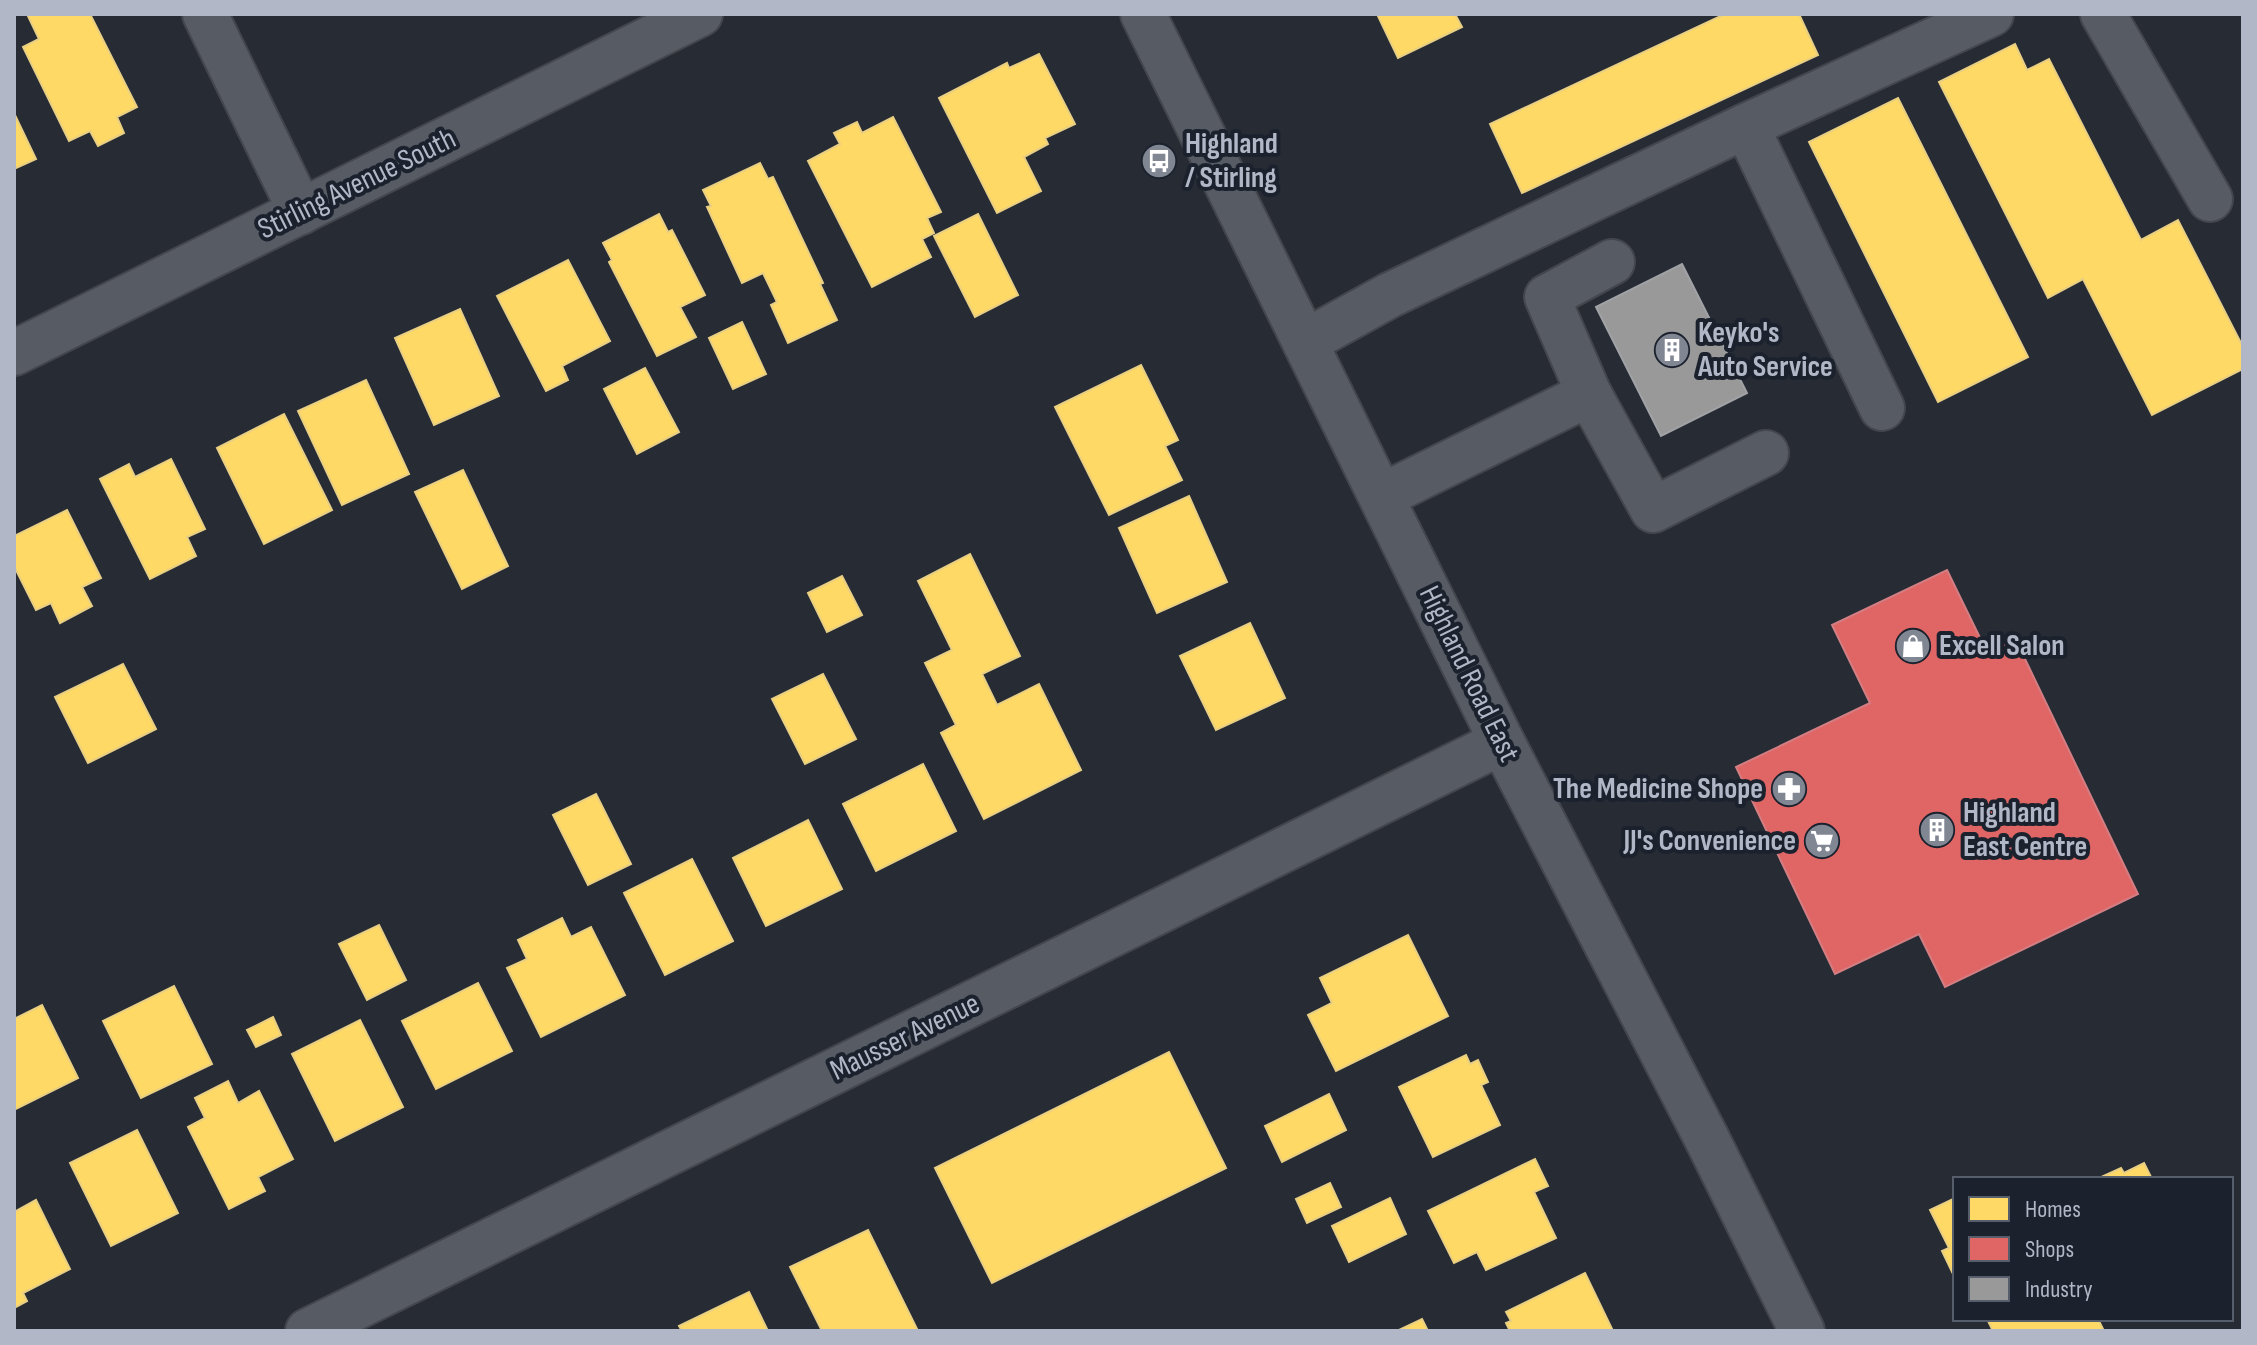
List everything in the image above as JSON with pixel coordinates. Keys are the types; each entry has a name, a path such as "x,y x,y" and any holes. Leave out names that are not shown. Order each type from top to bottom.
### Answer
{"street":[{"path":"205,14 301,212"},
{"name":"Stirling Avenue South","path":"14,353 700,14"},
{"name":"Highland Road East","path":"1143,14 1502,742 1707,1139 1802,1331"},
{"path":"1305,342 1390,295 1991,14"},
{"path":"2103,14 2210,199"},
{"path":"1746,126 1882,408"},
{"path":"1612,262 1547,297 1589,394 1653,510 1766,453"},
{"path":"1382,496 1589,394"},
{"name":"Mausser Avenue","path":"308,1331 1502,742"}],"building: Homes":[{"path":"27,14 90,14 137,107 117,117 124,133 98,146 90,131 69,141 23,47 39,39"},
{"path":"1377,14 1455,14 1462,27 1398,58"},
{"path":"1725,14 1799,14 1818,55 1522,193 1490,124"},
{"path":"2015,44 2027,70 2049,59 2141,240 2178,220 2243,347 2243,369 2152,415 2083,279 2048,298 1939,82"},
{"path":"1039,54 1075,124 1045,138 1048,144 1024,157 1041,191 997,213 939,98 1007,63 1009,68"},
{"path":"1898,98 2028,357 1938,402 1809,142"},
{"path":"14,113 36,159 14,169"},
{"path":"893,117 941,212 927,218 934,233 922,239 931,257 872,287 808,161 840,144 834,133 857,122 862,133"},
{"path":"760,163 768,179 773,177 837,320 788,343 771,305 777,302 763,273 742,283 707,207 711,206 703,190"},
{"path":"659,214 668,232 672,230 705,295 680,307 696,337 657,356 609,262 612,260 603,243"},
{"path":"978,214 1018,295 975,317 934,236"},
{"path":"568,260 610,341 562,366 568,380 546,391 497,296"},
{"path":"460,309 499,396 434,425 395,338"},
{"path":"742,322 766,374 733,389 709,338"},
{"path":"1141,365 1178,440 1165,446 1182,480 1109,515 1055,407"},
{"path":"645,368 679,432 637,454 604,389"},
{"path":"366,380 409,474 342,505 298,411"},
{"path":"284,414 332,510 264,544 217,448"},
{"path":"171,459 205,529 187,537 196,556 150,579 100,479 129,464 135,477"},
{"path":"463,470 508,566 462,589 415,492"},
{"path":"1189,496 1227,582 1157,613 1119,528"},
{"path":"67,510 101,578 82,587 92,606 60,623 51,603 36,610 14,566 14,536"},
{"path":"970,554 1020,656 982,674 997,705 1039,684 1081,770 984,819 941,733 956,725 925,663 952,650 918,581"},
{"path":"842,576 862,615 827,632 808,593"},
{"path":"1250,623 1285,698 1216,730 1180,656"},
{"path":"123,664 156,729 88,763 55,697"},
{"path":"823,674 856,739 805,764 772,699"},
{"path":"923,764 956,831 876,871 843,804"},
{"path":"596,794 631,864 588,885 553,815"},
{"path":"808,820 842,889 766,926 733,858"},
{"path":"692,859 733,941 665,975 624,893"},
{"path":"562,918 571,937 591,927 625,995 541,1037 507,968 527,959 518,940"},
{"path":"379,925 406,980 367,1000 339,944"},
{"path":"1408,935 1448,1016 1336,1071 1308,1015 1332,1003 1320,978"},
{"path":"478,983 512,1051 436,1089 402,1021"},
{"path":"174,986 212,1064 141,1098 103,1021"},
{"path":"42,1005 78,1078 14,1110 14,1019"},
{"path":"273,1017 281,1035 256,1047 247,1030"},
{"path":"360,1020 403,1107 335,1141 292,1054"},
{"path":"1169,1052 1226,1168 992,1283 935,1168"},
{"path":"1466,1055 1470,1064 1478,1060 1488,1082 1481,1085 1500,1125 1433,1157 1399,1087"},
{"path":"228,1081 238,1103 259,1091 293,1159 258,1177 265,1191 229,1209 188,1127 205,1118 195,1098"},
{"path":"1329,1094 1346,1130 1282,1162 1265,1126"},
{"path":"137,1130 178,1213 111,1246 70,1163"},
{"path":"1535,1159 1548,1186 1534,1192 1556,1238 1486,1270 1477,1252 1454,1263 1428,1211"},
{"path":"2144,1163 2151,1177 2101,1177 2121,1168 2124,1173"},
{"path":"1330,1183 1341,1207 1307,1223 1296,1199"},
{"path":"1390,1198 1406,1234 1349,1262 1332,1226"},
{"path":"1953,1199 1953,1274 1942,1251 1949,1248 1930,1210"},
{"path":"36,1200 70,1269 23,1293 27,1301 14,1308 14,1212"},
{"path":"868,1230 918,1331 822,1331 790,1267"},
{"path":"1585,1273 1613,1331 1510,1331 1506,1323 1511,1321 1506,1312"},
{"path":"749,1292 768,1331 682,1331 679,1326"},
{"path":"1422,1319 1428,1331 1397,1331"},
{"path":"1988,1321 2099,1321 2104,1331 1993,1331"}],"building: Shops":[{"name":"Highland East Centre","path":"1947,570 1985,648 2013,634 2138,894 1945,987 1919,934 1835,974 1736,767 1870,703 1832,625"}],"building: Industry":[{"name":"Keyko's Auto Service","path":"1682,264 1747,393 1661,436 1596,307"}],"place":[{"name":"Highland / Stirling","path":"1159,161"},
{"name":"Keyko's Auto Service","path":"1672,350"},
{"name":"Excell Salon","path":"1913,646"},
{"name":"The Medicine Shope","path":"1789,789"},
{"name":"Highland East Centre","path":"1937,830"},
{"name":"JJ's Convenience","path":"1822,841"}]}
